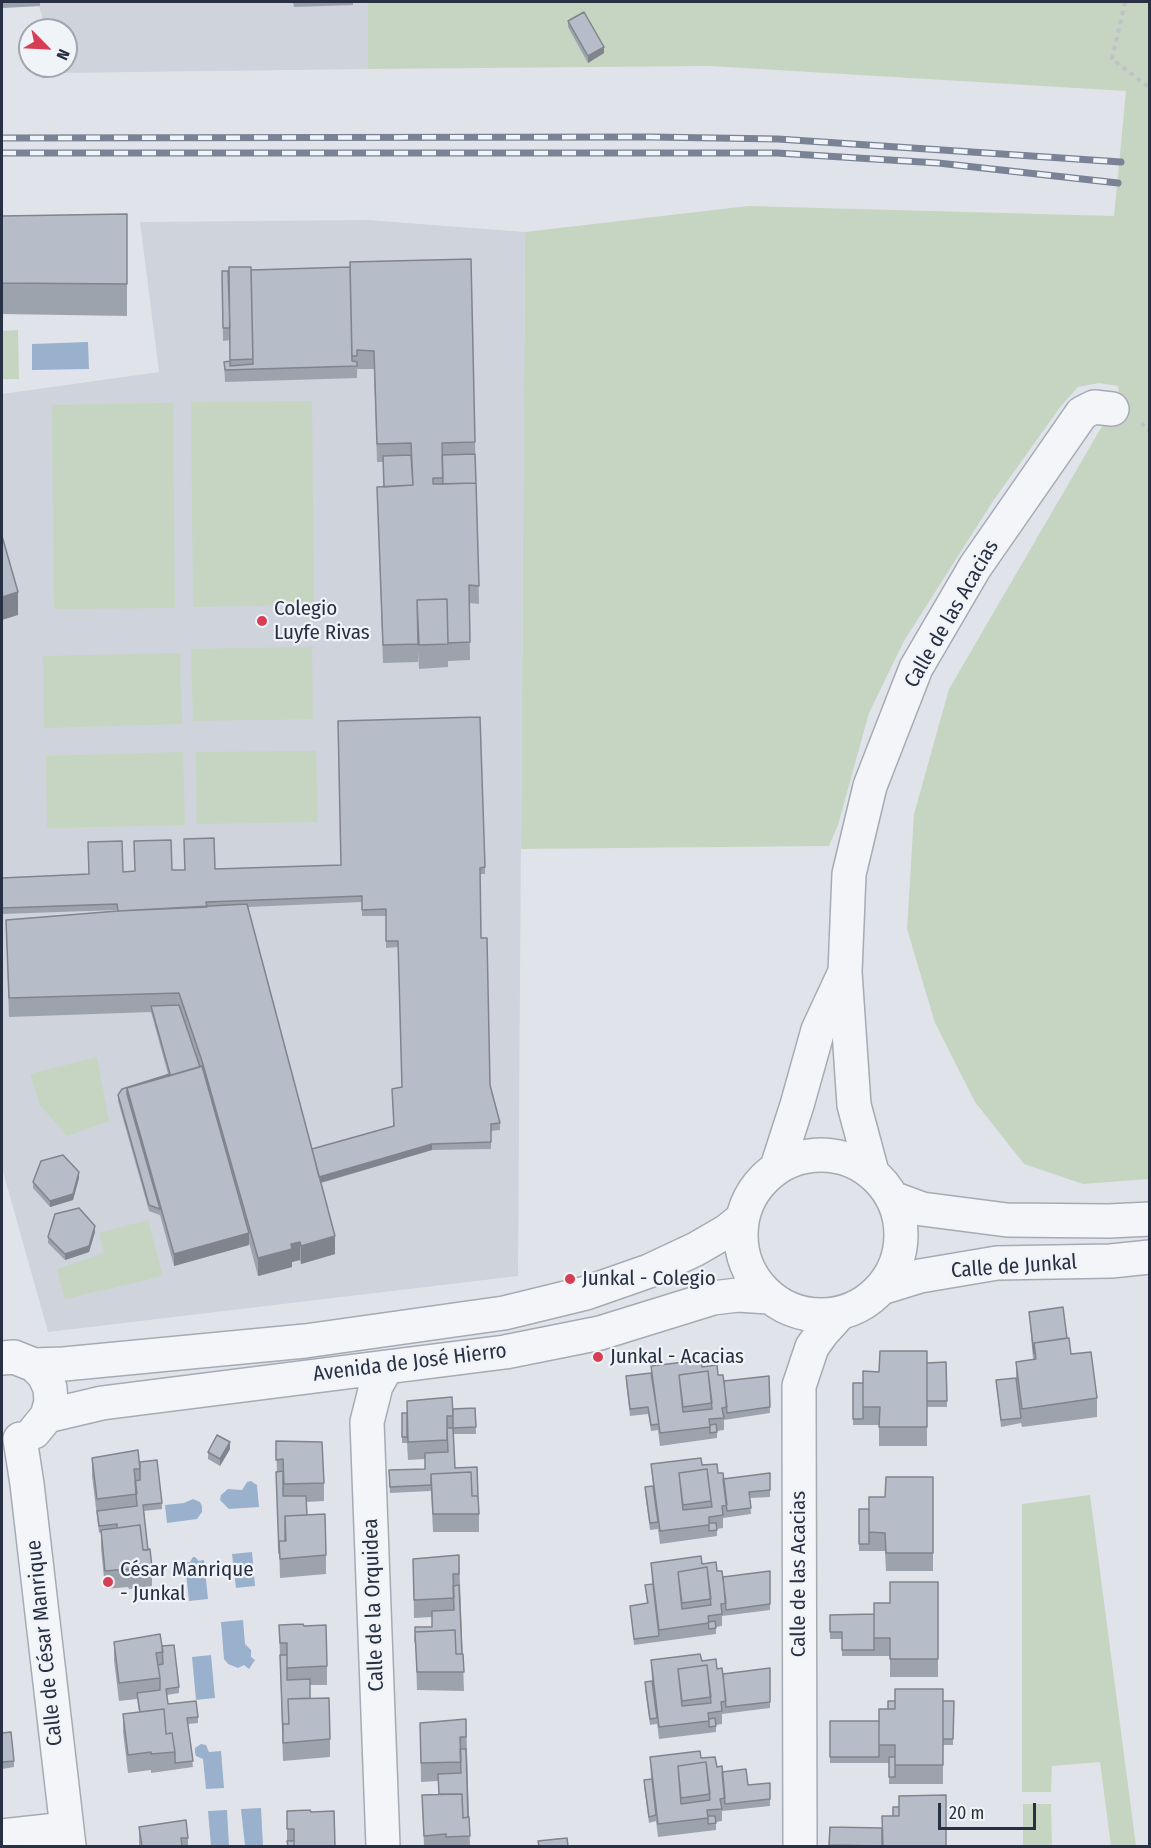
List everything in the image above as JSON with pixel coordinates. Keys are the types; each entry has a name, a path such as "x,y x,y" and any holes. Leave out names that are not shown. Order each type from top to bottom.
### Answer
{"street":[{"name":"Calle de las Acacias","path":"872,1172 854,1105 845,972 849,874 870,786 916,668 975,567 1083,413 1094,407 1112,409"},
{"name":"Calle de las Acacias","path":"777,1167 818,1029 845,972"},
{"path":"825,1154 842,1157 872,1172 892,1198 899,1216 901,1235 899,1254 892,1272 881,1288 855,1307 840,1313 821,1315 803,1313 785,1307 769,1297 748,1270 742,1253 740,1236 742,1219 749,1199 761,1181 777,1167 792,1159 808,1155 825,1154"},
{"name":"Calle de Junkal","path":"892,1198 922,1209 1007,1220 1149,1219"},
{"name":"Avenida de José Hierro","path":"10,1356 64,1364 305,1341 504,1313 586,1293 650,1271 728,1231 742,1219"},
{"name":"Calle de Junkal","path":"881,1288 920,1276 998,1263 1149,1257"},
{"name":"Avenida de José Hierro","path":"48,1416 102,1403 505,1352 600,1333 713,1298 738,1295 769,1297"},
{"name":"Calle de las Acacias","path":"800,1846 799,1386 812,1347 840,1313"},
{"path":"10,1356 44,1375 50,1388 51,1402 48,1416 40,1426 31,1434 11,1439"},
{"name":"Calle de la Orquidea","path":"383,1846 367,1422 376,1386 386,1368"},
{"name":"Calle de César Manrique","path":"11,1439 27,1484 67,1838"},
{"path":"2,1836 67,1838"}],"path":[{"path":"1125,2 1112,59 1149,88"}],"shaded area":[{"path":"2,2 368,2 368,69 78,73 78,18 42,18 39,6 2,8"},
{"name":"Colegio Luyfe Rivas","path":"367,220 525,232 518,1276 48,1332 2,1168 2,394 159,372 140,222"}],"green space":[{"path":"368,2 1149,2 1149,1179 1083,1184 1024,1164 975,1102 935,1023 907,929 914,814 949,689 1119,397 1118,386 1099,383 1078,387 1061,406 993,501 904,641 869,713 838,825 829,846 521,849 525,232 748,206 1114,216 1126,91 710,66 368,69"},
{"path":"18,330 19,379 2,379 2,331"},
{"path":"312,401 314,605 193,607 191,402"},
{"path":"173,403 175,608 54,609 52,405"},
{"path":"312,647 313,719 193,721 191,649"},
{"path":"180,653 182,724 44,728 43,656"},
{"path":"316,751 318,822 197,824 196,752"},
{"path":"183,752 185,825 47,828 46,756"},
{"path":"97,1057 109,1121 67,1136 40,1105 30,1074"},
{"path":"148,1220 163,1276 65,1299 57,1269 104,1253 99,1233"},
{"path":"1090,1495 1136,1846 1111,1846 1100,1762 1052,1766 1051,1792 1022,1792 1022,1504"},
{"path":"1023,1804 1051,1804 1052,1846 1023,1846"}],"water":[{"path":"88,342 89,369 32,370 32,344"},
{"path":"251,1481 257,1485 259,1507 229,1509 220,1500 221,1495 228,1489 242,1490 247,1482"},
{"path":"193,1499 200,1502 202,1506 202,1512 197,1519 167,1523 165,1505 184,1503"},
{"path":"252,1552 255,1586 236,1588 232,1554"},
{"path":"193,1557 199,1561 204,1560 208,1599 189,1601 185,1563 190,1562"},
{"path":"243,1620 245,1644 251,1650 251,1657 255,1660 249,1669 244,1665 238,1668 228,1664 224,1659 221,1622"},
{"path":"211,1655 215,1698 196,1700 192,1657"},
{"path":"201,1744 206,1745 209,1752 221,1751 224,1788 206,1789 203,1759 196,1756 195,1752 195,1748"},
{"path":"261,1808 263,1846 245,1846 241,1809"},
{"path":"227,1810 229,1846 211,1846 208,1811"}],"building":[{"path":"584,12 604,47 588,56 568,21"},
{"path":"127,214 127,284 2,283 2,216"},
{"path":"471,259 475,442 442,443 443,478 433,478 433,484 476,483 479,586 469,585 470,642 448,643 447,599 417,600 418,644 383,645 377,487 413,485 411,443 377,444 374,351 357,350 357,356 352,356 350,262"},
{"path":"229,267 251,267 253,359 230,360"},
{"path":"350,267 352,361 357,362 357,366 225,370 224,362 230,361 230,366 253,364 251,270"},
{"path":"222,271 228,271 230,328 223,328"},
{"path":"475,454 476,483 443,484 442,455"},
{"path":"411,455 413,485 384,487 383,456"},
{"path":"2,536 18,592 2,597"},
{"path":"447,599 448,644 419,645 417,600"},
{"path":"480,717 485,867 480,868 481,938 487,938 490,1085 500,1123 491,1124 491,1142 432,1144 319,1177 312,1149 394,1126 392,1089 402,1087 398,941 386,941 386,909 362,910 362,896 206,902 207,907 118,911 117,904 2,908 2,878 89,874 88,842 122,841 123,872 135,871 134,841 171,840 172,870 185,870 184,839 214,838 215,869 341,865 338,721"},
{"path":"247,904 335,1236 301,1246 300,1242 291,1244 292,1249 258,1258 202,1061 179,993 9,998 6,920"},
{"path":"179,1005 200,1067 127,1088 160,1209 149,1205 118,1095 122,1089 170,1074 151,1006"},
{"path":"202,1066 249,1233 174,1254 127,1088"},
{"path":"63,1155 79,1172 73,1194 50,1201 33,1182 41,1161"},
{"path":"79,1208 95,1226 89,1246 65,1254 48,1237 55,1214"},
{"path":"1063,1307 1067,1338 1034,1343 1034,1354 1029,1312"},
{"path":"1069,1338 1071,1354 1091,1352 1097,1398 1022,1409 1016,1362 1036,1359 1034,1343"},
{"path":"880,1351 927,1351 927,1427 879,1427 880,1407 863,1407 863,1371 879,1372"},
{"path":"701,1360 702,1367 717,1365 718,1375 723,1375 727,1407 722,1408 724,1418 709,1419 710,1427 660,1433 651,1366","holes":["708,1371 712,1409 683,1412 679,1375"]},
{"path":"946,1362 947,1401 927,1401 927,1363"},
{"path":"708,1371 712,1403 683,1407 679,1375"},
{"path":"651,1373 659,1424 651,1425 648,1407 630,1409 626,1376"},
{"path":"769,1376 770,1407 727,1413 724,1381"},
{"path":"1016,1378 1021,1418 1001,1420 996,1380"},
{"path":"853,1383 863,1383 863,1419 853,1419"},
{"path":"452,1397 453,1416 447,1416 447,1440 408,1442 407,1401"},
{"path":"475,1408 476,1427 453,1428 453,1409"},
{"path":"402,1413 407,1413 407,1437 402,1437"},
{"path":"716,1424 717,1432 710,1433 710,1425"},
{"path":"447,1428 453,1428 455,1468 477,1467 478,1496 472,1496 471,1472 431,1474 431,1485 390,1487 389,1470 425,1469 425,1453 448,1452"},
{"path":"217,1435 230,1442 220,1459 208,1452"},
{"path":"276,1441 322,1442 324,1483 284,1484 283,1459 276,1460"},
{"path":"138,1450 140,1469 134,1469 137,1494 97,1499 92,1458"},
{"path":"701,1458 702,1465 717,1464 718,1473 723,1473 727,1505 722,1506 723,1515 709,1517 709,1525 660,1531 651,1464","holes":["707,1469 712,1507 683,1510 679,1473"]},
{"path":"157,1460 162,1503 143,1505 148,1550 143,1550 140,1525 117,1528 117,1524 99,1526 97,1511 137,1506 135,1481 140,1480 140,1462"},
{"path":"707,1469 711,1501 683,1505 679,1473"},
{"path":"283,1471 283,1496 306,1496 307,1515 285,1516 285,1541 279,1541 279,1553 276,1472"},
{"path":"471,1472 472,1496 478,1496 479,1514 433,1514 431,1474"},
{"path":"770,1473 770,1490 749,1492 751,1508 727,1511 723,1479"},
{"path":"886,1477 933,1477 933,1553 886,1553 885,1533 869,1532 869,1497 885,1497"},
{"path":"653,1486 658,1522 650,1523 645,1487"},
{"path":"859,1509 869,1509 869,1544 859,1544"},
{"path":"325,1514 326,1555 280,1559 279,1541 286,1541 285,1516"},
{"path":"709,1523 716,1523 717,1530 709,1531"},
{"path":"140,1525 143,1550 150,1549 152,1568 105,1571 101,1530"},
{"path":"459,1555 459,1574 453,1574 454,1598 414,1600 413,1559"},
{"path":"701,1556 702,1564 716,1562 717,1571 722,1571 726,1603 721,1604 722,1614 708,1616 709,1623 659,1630 651,1563","holes":["707,1567 711,1605 682,1609 678,1572"]},
{"path":"707,1567 711,1599 682,1603 678,1572"},
{"path":"770,1571 770,1604 726,1610 723,1577"},
{"path":"890,1582 938,1582 938,1659 890,1659 890,1638 874,1638 874,1603 890,1603"},
{"path":"653,1584 659,1636 634,1639 630,1606 648,1603 645,1585"},
{"path":"459,1585 462,1654 456,1654 455,1630 415,1632 415,1627 432,1627 432,1611 454,1610 453,1586"},
{"path":"874,1614 874,1650 842,1650 842,1632 830,1632 830,1615"},
{"path":"715,1621 716,1628 709,1629 708,1622"},
{"path":"303,1624 304,1626 326,1625 327,1666 287,1668 287,1643 280,1643 279,1625"},
{"path":"455,1630 456,1654 463,1654 464,1672 417,1672 415,1632"},
{"path":"160,1634 163,1652 156,1653 160,1678 119,1683 114,1642"},
{"path":"174,1645 179,1687 166,1689 168,1704 196,1701 198,1717 187,1718 193,1761 175,1763 172,1733 166,1734 164,1709 140,1712 137,1693 160,1690 158,1665 163,1664 162,1646"},
{"path":"700,1654 702,1661 716,1659 717,1669 722,1668 726,1701 721,1702 722,1711 708,1713 709,1721 659,1727 651,1660","holes":["707,1665 711,1703 682,1706 678,1669"]},
{"path":"280,1655 287,1655 287,1680 310,1679 310,1698 288,1699 289,1724 283,1724 283,1736"},
{"path":"707,1665 711,1697 682,1701 678,1669"},
{"path":"770,1668 770,1702 726,1707 723,1674"},
{"path":"652,1681 657,1718 650,1719 645,1682"},
{"path":"895,1689 943,1689 943,1765 895,1765 895,1745 879,1745 879,1709 895,1709"},
{"path":"329,1698 330,1739 283,1743 283,1724 289,1724 288,1699"},
{"path":"888,1701 895,1701 895,1709 888,1709"},
{"path":"943,1701 954,1701 953,1739 943,1739"},
{"path":"164,1709 166,1734 172,1733 175,1752 128,1755 123,1714"},
{"path":"715,1718 716,1726 709,1727 709,1719"},
{"path":"466,1719 466,1737 460,1737 461,1762 421,1763 420,1723"},
{"path":"830,1721 879,1721 879,1757 830,1757"},
{"path":"11,1732 14,1761 2,1762 2,1733"},
{"path":"460,1749 466,1749 468,1817 463,1818 462,1794 439,1794 438,1774 461,1773"},
{"path":"700,1751 701,1758 715,1757 717,1767 722,1766 725,1798 720,1799 722,1809 707,1810 708,1818 658,1824 650,1757","holes":["706,1762 710,1800 681,1804 678,1766"]},
{"path":"889,1757 895,1757 895,1777 889,1777"},
{"path":"706,1762 710,1794 681,1798 678,1766"},
{"path":"746,1769 748,1785 770,1783 770,1799 725,1804 722,1772"},
{"path":"652,1779 656,1815 649,1817 644,1780"},
{"path":"462,1794 463,1818 469,1817 470,1836 446,1837 446,1834 424,1836 422,1795"},
{"path":"946,1795 946,1846 883,1846 882,1816 899,1816 899,1796"},
{"path":"893,1807 899,1807 899,1816 893,1816"},
{"path":"310,1810 311,1812 334,1811 335,1846 294,1846 294,1829 287,1829 287,1811"},
{"path":"708,1816 715,1816 716,1823 708,1824"},
{"path":"186,1820 188,1838 181,1838 182,1846 142,1846 139,1827"},
{"path":"830,1827 882,1828 882,1846 829,1845"},
{"path":"567,1838 568,1846 539,1846 538,1841"},
{"path":"287,1841 294,1841 294,1846 288,1846"}],"railway":[{"path":"2,138 651,137 778,139 1121,162"},
{"path":"2,153 777,153 938,163 1118,183"}],"place":[{"name":"Colegio Luyfe Rivas","path":"262,621"},
{"name":"Junkal - Colegio","path":"570,1279"},
{"name":"Junkal - Acacias","path":"598,1357"},
{"name":"César Manrique - Junkal","path":"108,1582"}]}
